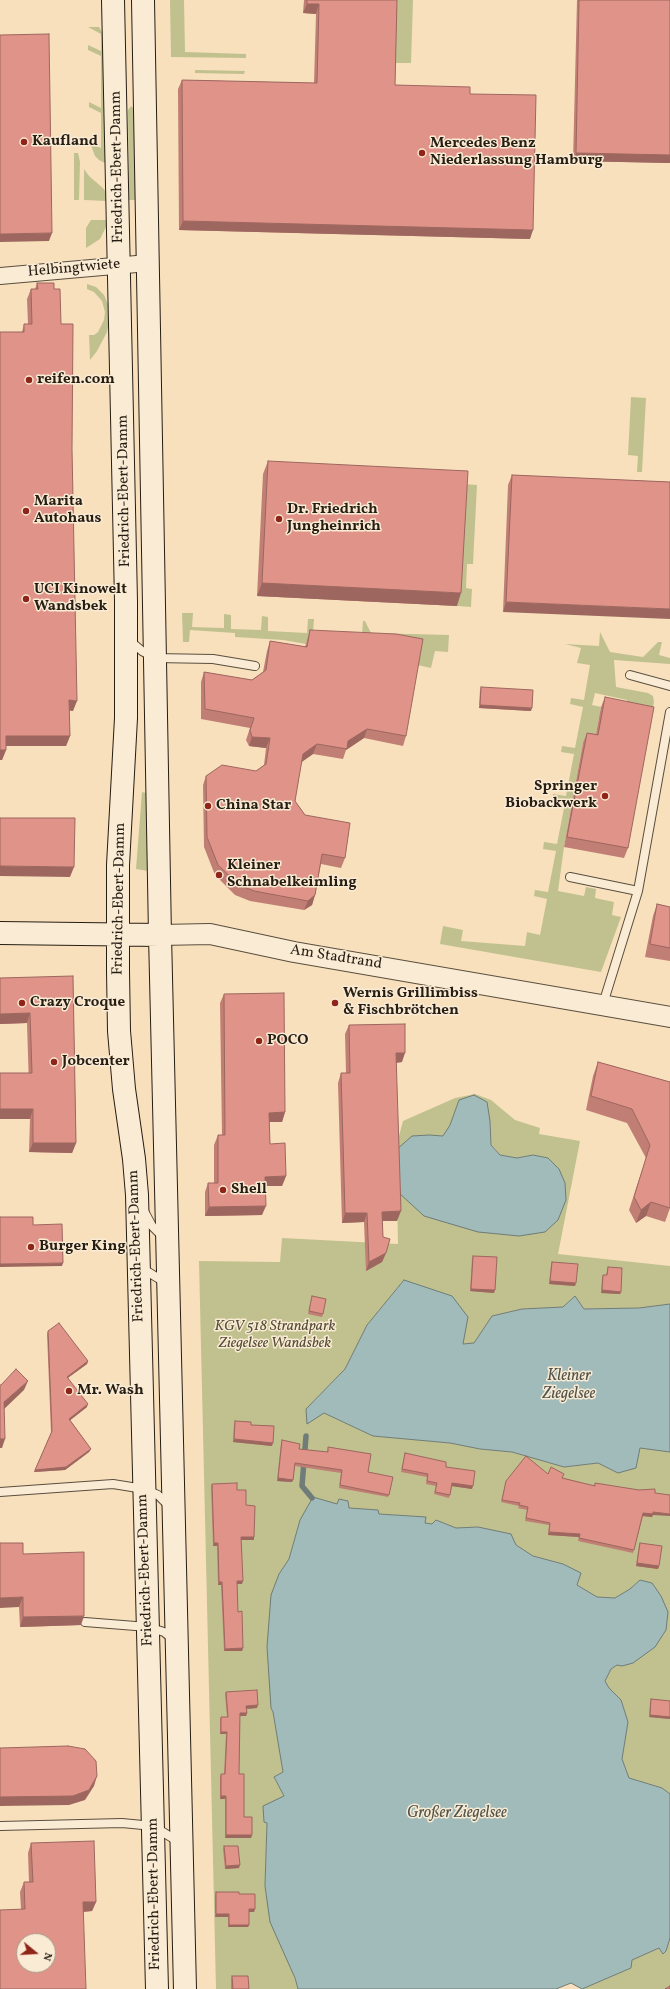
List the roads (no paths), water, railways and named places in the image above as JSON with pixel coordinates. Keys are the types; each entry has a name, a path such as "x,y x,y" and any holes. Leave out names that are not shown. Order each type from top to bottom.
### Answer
{"main road":[{"name":"Friedrich-Ebert-Damm","path":"113,0 126,499 126,724 118,865 120,1031 137,1195 157,1989"},
{"name":"Friedrich-Ebert-Damm","path":"143,0 160,935 185,1989"},
{"name":"Am Stadtrand","path":"0,934 160,935"}],"street":[{"name":"Helbingtwiete","path":"0,276 148,263"},
{"name":"Am Stadtrand","path":"160,935 210,934 294,952 603,1004 670,1017"}],"lane":[{"path":"126,638 142,651 155,658 213,659 255,666"},
{"path":"630,675 670,686"},
{"path":"603,1004 638,891 670,712"},
{"path":"570,877 638,891"},
{"path":"137,1195 152,1226 167,1242"},
{"path":"138,1266 168,1284"},
{"path":"0,1492 113,1484 144,1489 158,1495 174,1510"},
{"path":"85,1622 148,1627 164,1632 177,1641"},
{"path":"0,1826 122,1823 153,1826 181,1844"}],"water":[{"path":"474,1095 487,1102 490,1121 491,1145 500,1155 517,1158 533,1155 548,1158 559,1169 565,1183 566,1200 558,1220 545,1232 519,1236 478,1232 424,1216 398,1192 396,1150 412,1136 443,1136 450,1125 459,1100"},
{"name":"Kleiner Ziegelsee","path":"404,1280 452,1296 468,1317 463,1344 474,1343 492,1316 522,1309 563,1307 575,1296 584,1309 639,1308 670,1304 670,1452 640,1448 636,1468 618,1473 598,1463 564,1467 512,1452 480,1449 450,1443 373,1436 324,1413 307,1424 306,1409 345,1369 367,1325"},
{"name":"Großer Ziegelsee","path":"313,1497 337,1504 339,1499 348,1501 349,1508 378,1510 379,1514 426,1517 425,1523 432,1524 436,1520 456,1528 478,1527 511,1534 516,1545 533,1556 563,1564 581,1573 577,1585 597,1597 615,1598 630,1589 640,1580 652,1583 661,1596 668,1612 666,1630 655,1647 633,1663 622,1666 617,1665 611,1669 605,1681 609,1688 621,1700 628,1722 622,1759 629,1778 662,1788 670,1794 670,1938 666,1951 663,1954 659,1948 632,1960 631,1968 582,1989 571,1983 556,1989 298,1989 295,1978 270,1922 265,1886 267,1823 264,1822 263,1806 284,1796 274,1777 283,1772 273,1712 271,1708 267,1647 271,1595 279,1574 289,1559 300,1520"}],"waterway":[{"path":"306,1436 302,1486 312,1498"}],"place":[{"name":"Kaufland","path":"24,142"},
{"name":"Mercedes Benz Niederlassung Hamburg","path":"422,153"},
{"name":"reifen.com","path":"29,380"},
{"name":"Marita Autohaus","path":"26,511"},
{"name":"Dr. Friedrich Jungheinrich","path":"279,519"},
{"name":"UCI Kinowelt Wandsbek","path":"26,599"},
{"name":"Springer Biobackwerk","path":"605,796"},
{"name":"China Star","path":"208,806"},
{"name":"Kleiner Schnabelkeimling","path":"219,875"},
{"name":"Crazy Croque","path":"22,1003"},
{"name":"Wernis Grillimbiss & Fischbrötchen","path":"335,1003"},
{"name":"POCO","path":"259,1041"},
{"name":"Jobcenter","path":"54,1062"},
{"name":"Shell","path":"223,1190"},
{"name":"Burger King","path":"31,1247"},
{"name":"Mr. Wash","path":"69,1391"}],"park label":[{"name":"KGV 518 Strandpark Ziegelsee Wandsbek","path":"275,1336"}]}
